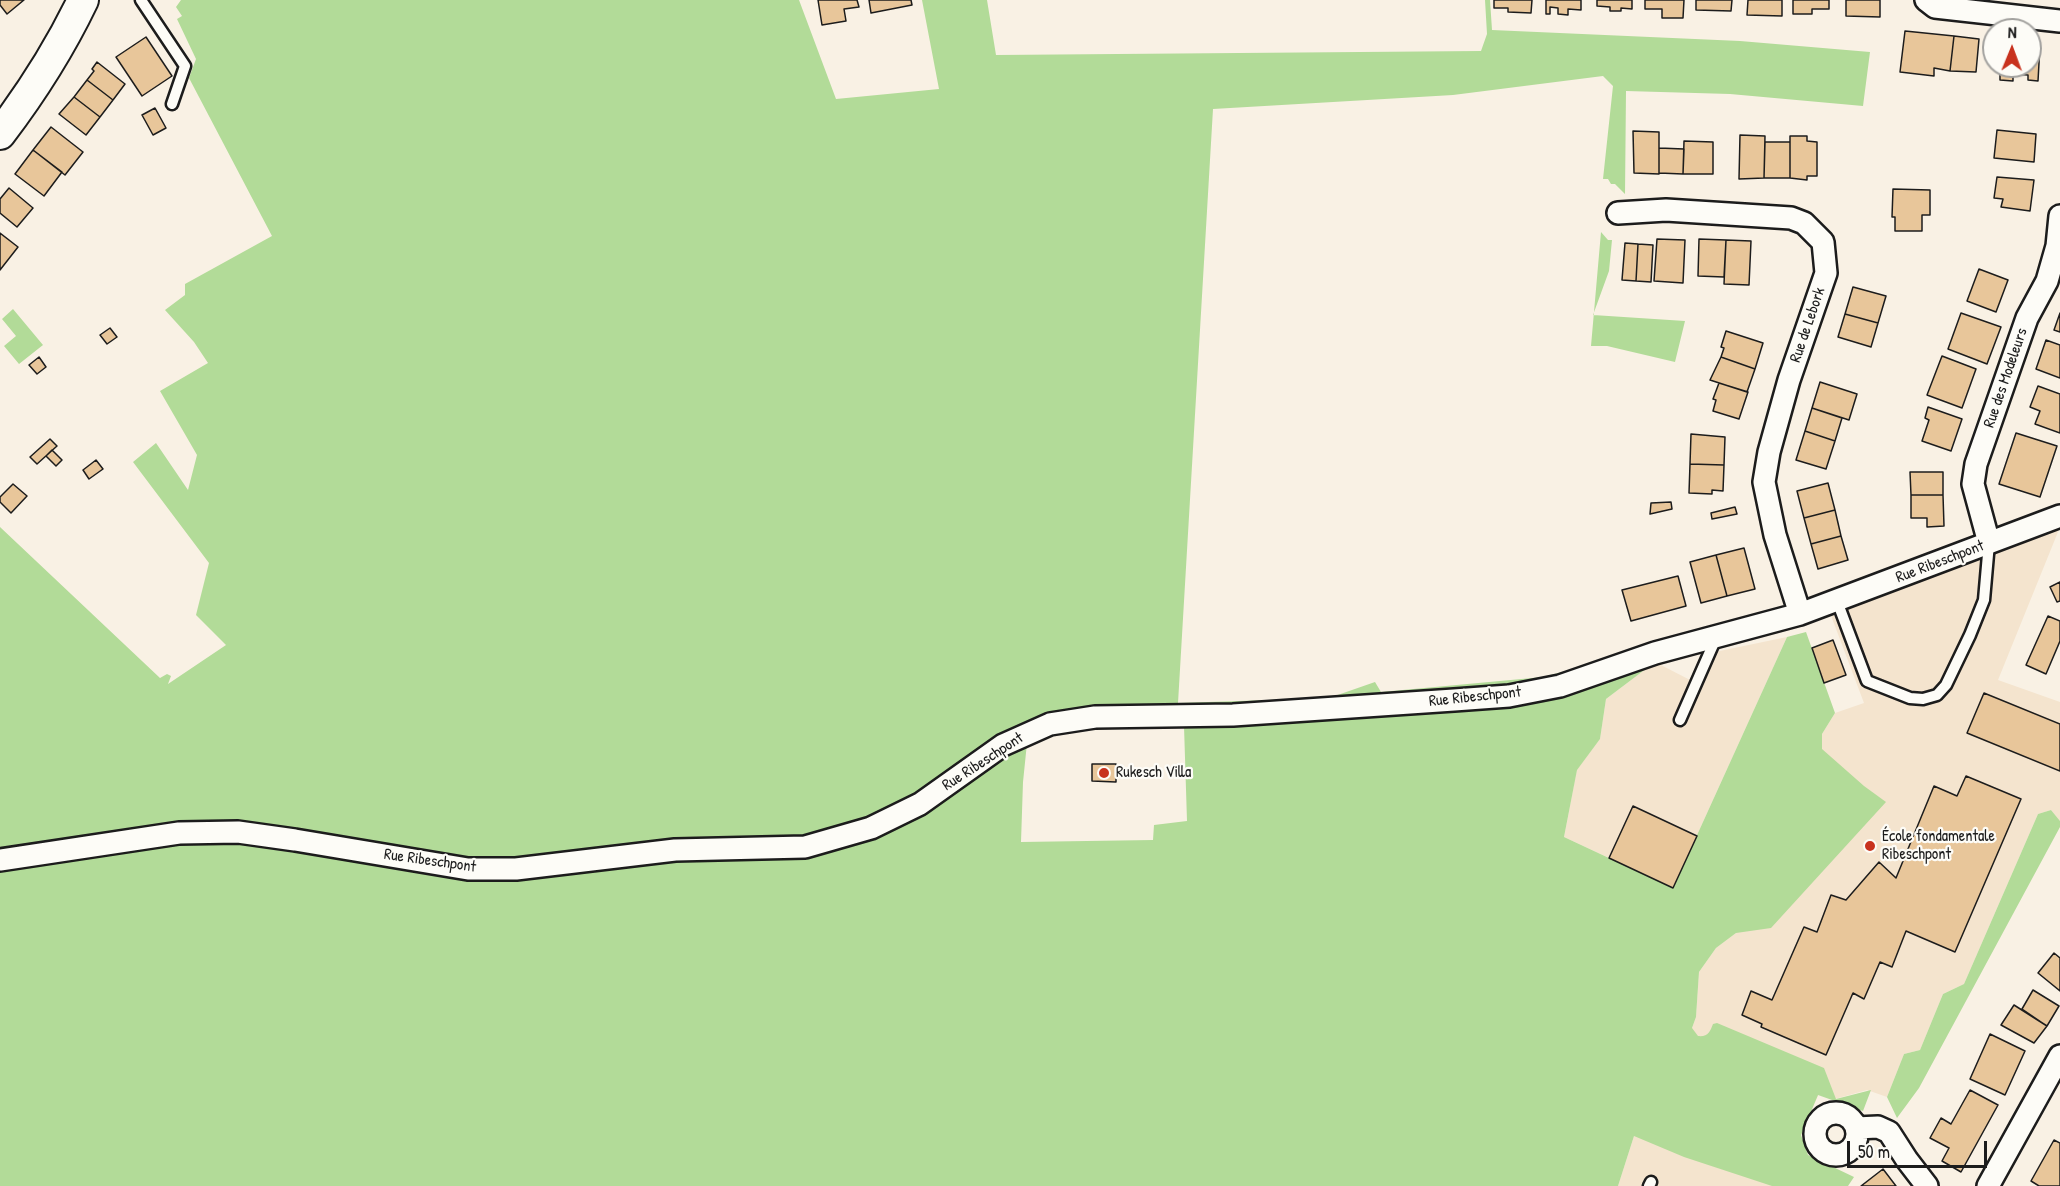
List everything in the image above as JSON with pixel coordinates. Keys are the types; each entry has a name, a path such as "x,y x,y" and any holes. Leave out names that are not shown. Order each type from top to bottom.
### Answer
{"main road":[{"path":"0,134 53,58 83,0"}],"street":[{"path":"1926,0 1935,7 2060,21"},
{"name":"Rue de Lebork","path":"1618,213 1666,210 1791,218 1804,223 1823,242 1826,273 1789,380 1769,452 1764,482 1775,535 1800,614"},
{"name":"Rue des Modeleurs","path":"1989,543 1973,484 1976,464 2027,318 2047,281 2057,246 2060,216"},
{"name":"Rue Ribeschpont","path":"0,860 179,833 238,832 468,869 516,869 675,850 805,847 871,828 920,804 1004,745 1050,724 1095,717 1233,715 1509,696 1560,686 1655,653 1800,614 2060,516"},
{"path":"1988,1186 2060,1056"},
{"path":"1856,1128 1878,1127 1889,1132 1906,1160 1927,1186"}],"lane":[{"path":"141,0 185,66 172,104"},
{"path":"1837,601 1867,681 1910,698 1923,699 1937,695 1946,684 1984,600 1989,543"},
{"path":"1680,720 1716,638"}],"shaded area":[{"name":"École fondamentale Ribeschpont","path":"2060,527 1998,680 2060,702 2060,821 2051,810 2038,814 1964,984 1943,994 1920,1050 1904,1054 1887,1097 1867,1090 1835,1099 1823,1069 1823,1084 1779,1186 1618,1186 1634,1136 1692,1028 1696,1017 1699,972 1716,948 1736,933 1821,749 1822,734 1835,713 1864,703 1827,605"},
{"path":"1787,637 1673,888 1564,837 1577,769 1600,739 1606,699 1655,662 1696,683 1710,653"}],"green space":[{"path":"181,0 799,0 836,99 939,89 922,0 987,0 996,55 1481,51 1487,34 1485,0 1490,0 1492,30 1740,41 1870,52 1863,106 1730,94 1626,91 1625,194 1608,179 1603,179 1613,86 1603,76 1453,95 1213,109 1178,703 1329,698 1375,682 1381,692 1543,677 1581,667 1586,685 1655,662 1606,699 1600,739 1577,770 1564,837 1673,888 1787,637 1806,632 1835,713 1822,734 1822,749 1886,802 1771,928 1736,933 1716,948 1699,972 1696,1017 1692,1028 1698,1036 1704,1036 1710,1032 1713,1024 1717,1023 1824,1068 1836,1099 1871,1090 1863,1111 1818,1095 1801,1135 1808,1155 1854,1177 1848,1186 1772,1186 1684,1157 1634,1136 1618,1186 0,1186 0,860 48,852 61,857 152,840 238,837 310,845 461,878 502,874 522,862 468,869 465,861 308,832 227,826 161,827 0,856 0,527 160,678 167,674 171,676 168,684 226,645 196,615 209,563 133,462 156,443 188,490 197,455 160,391 208,363 194,342 165,310 185,295 185,284 272,236 189,78 196,59 177,19 182,16 176,7","holes":["1095,726 1184,726 1187,821 1154,825 1153,840 1021,842 1027,743 1052,732"]},
{"path":"1601,232 1608,240 1612,240 1609,271 1594,312"},
{"path":"13,309 43,345 19,364 4,346 16,336 2,319"},
{"path":"1594,315 1685,321 1675,362 1607,346 1591,346"},
{"path":"2051,810 2060,821 2060,827 1919,1088 1897,1118 1887,1097 1904,1054 1920,1050 1943,994 1964,984 2038,814"}],"building":[{"path":"0,0 24,0 7,14 0,5"},
{"path":"818,0 857,0 859,7 844,9 846,21 822,25"},
{"path":"869,0 911,0 912,5 871,13"},
{"path":"1494,0 1532,0 1531,13 1508,12 1508,8 1494,8"},
{"path":"1546,0 1581,0 1581,10 1568,9 1568,15 1558,14 1558,8 1550,7 1550,14 1546,14"},
{"path":"1597,0 1632,0 1632,9 1621,8 1621,11 1610,11 1610,7 1597,6"},
{"path":"1645,0 1684,0 1683,18 1662,18 1662,9 1645,9"},
{"path":"1696,0 1732,0 1731,11 1696,10"},
{"path":"1748,0 1782,0 1782,16 1747,15"},
{"path":"1793,0 1829,0 1829,9 1812,9 1812,14 1793,14"},
{"path":"1846,0 1880,0 1880,17 1846,16"},
{"path":"1905,31 1954,36 1950,71 1934,68 1934,76 1900,72"},
{"path":"1954,36 1979,39 1976,72 1950,71"},
{"path":"146,37 172,76 142,96 116,57"},
{"path":"97,62 125,84 113,100 87,80"},
{"path":"2000,78 2013,78 2013,81 2000,80"},
{"path":"2028,78 2038,78 2038,81 2028,80"},
{"path":"87,80 113,100 100,117 74,97"},
{"path":"74,97 100,117 86,135 59,114"},
{"path":"155,108 166,128 153,135 142,115"},
{"path":"51,127 83,152 65,175 33,150"},
{"path":"1997,130 2036,134 2034,162 1994,158"},
{"path":"1633,131 1659,132 1659,174 1634,173"},
{"path":"1740,135 1765,136 1764,178 1739,179"},
{"path":"1790,136 1807,136 1807,141 1817,142 1817,176 1807,176 1807,180 1790,178"},
{"path":"1684,141 1713,142 1713,174 1683,174"},
{"path":"1765,142 1790,142 1790,178 1764,178"},
{"path":"1659,148 1684,149 1683,174 1659,173"},
{"path":"33,150 62,172 44,196 15,174"},
{"path":"1997,177 2034,180 2030,211 2001,207 2003,199 1994,198"},
{"path":"9,188 33,208 17,227 0,213 0,199"},
{"path":"1893,189 1930,190 1930,215 1922,215 1922,231 1895,231 1895,217 1892,217"},
{"path":"0,233 18,247 0,270"},
{"path":"1657,239 1685,240 1683,283 1654,281"},
{"path":"1699,239 1726,240 1724,277 1698,276"},
{"path":"1726,240 1751,241 1749,285 1724,284"},
{"path":"1625,243 1638,244 1636,281 1622,280"},
{"path":"1638,244 1653,245 1651,282 1636,281"},
{"path":"1979,269 2008,280 1996,312 1967,301"},
{"path":"1853,287 1886,296 1878,323 1845,314"},
{"path":"1961,313 2001,327 1987,364 1948,349"},
{"path":"2060,313 2060,332 2054,330"},
{"path":"1845,314 1878,323 1871,347 1838,337"},
{"path":"110,328 117,337 107,344 100,335"},
{"path":"1726,331 1763,343 1755,369 1721,357 1724,348 1721,347"},
{"path":"2046,340 2060,345 2060,378 2036,369"},
{"path":"1942,356 1976,369 1962,408 1927,395"},
{"path":"39,357 46,367 37,374 29,365"},
{"path":"1721,357 1755,369 1747,392 1710,380"},
{"path":"1820,382 1857,394 1849,420 1812,408"},
{"path":"1719,383 1748,392 1739,419 1713,411 1716,400 1713,399"},
{"path":"2038,386 2060,394 2060,433 2035,424 2040,411 2030,407"},
{"path":"1928,407 1962,419 1951,451 1922,441 1929,420 1925,418"},
{"path":"1812,408 1842,418 1835,441 1805,431"},
{"path":"1805,431 1835,441 1826,469 1796,460"},
{"path":"2016,433 2057,446 2040,497 1999,484"},
{"path":"1691,434 1725,437 1724,465 1690,464"},
{"path":"50,439 57,446 37,464 30,457"},
{"path":"52,450 62,460 56,466 46,456"},
{"path":"96,460 103,469 89,479 83,470"},
{"path":"1690,464 1724,465 1723,491 1712,490 1712,494 1689,493"},
{"path":"1910,472 1943,472 1943,495 1911,495"},
{"path":"1828,483 1835,510 1804,518 1797,491"},
{"path":"13,484 27,496 11,513 0,502 0,497"},
{"path":"1911,495 1943,495 1944,526 1927,527 1927,518 1911,518"},
{"path":"1671,502 1672,509 1650,514 1651,503"},
{"path":"1735,507 1737,514 1712,519 1711,513"},
{"path":"1835,510 1841,536 1811,544 1804,518"},
{"path":"1841,536 1848,560 1818,569 1811,544"},
{"path":"1744,548 1755,589 1727,596 1716,555"},
{"path":"1716,555 1727,596 1701,603 1690,562"},
{"path":"1678,576 1686,606 1631,621 1622,590"},
{"path":"2060,582 2060,601 2057,602 2050,587"},
{"path":"2048,616 2060,621 2060,641 2046,674 2026,665"},
{"path":"1833,640 1846,675 1824,683 1812,648"},
{"path":"1984,693 2060,724 2060,771 1967,733"},
{"name":"Rukesch Villa","path":"1092,764 1116,764 1116,782 1092,781"},
{"path":"1966,776 2021,799 1955,952 1906,931 1892,967 1880,962 1864,999 1853,993 1826,1055 1761,1027 1762,1024 1742,1015 1751,991 1772,1000 1804,927 1817,932 1831,895 1846,900 1879,862 1896,878 1934,786 1957,796"},
{"path":"1633,806 1697,836 1673,888 1609,858"},
{"path":"2054,953 2060,958 2060,991 2038,973"},
{"path":"2033,990 2059,1006 2047,1026 2022,1009"},
{"path":"2014,1005 2047,1026 2034,1043 2001,1025"},
{"path":"1990,1034 2025,1051 2005,1095 1970,1079"},
{"path":"1970,1090 1998,1105 1961,1172 1942,1161 1949,1148 1930,1138 1941,1118 1951,1124"},
{"path":"2054,1140 2060,1143 2060,1186 2039,1186 2031,1181"},
{"path":"1883,1169 1896,1186 1861,1186"}],"place":[{"name":"Rukesch Villa","path":"1104,773"},
{"name":"École fondamentale Ribeschpont","path":"1870,846"}]}
